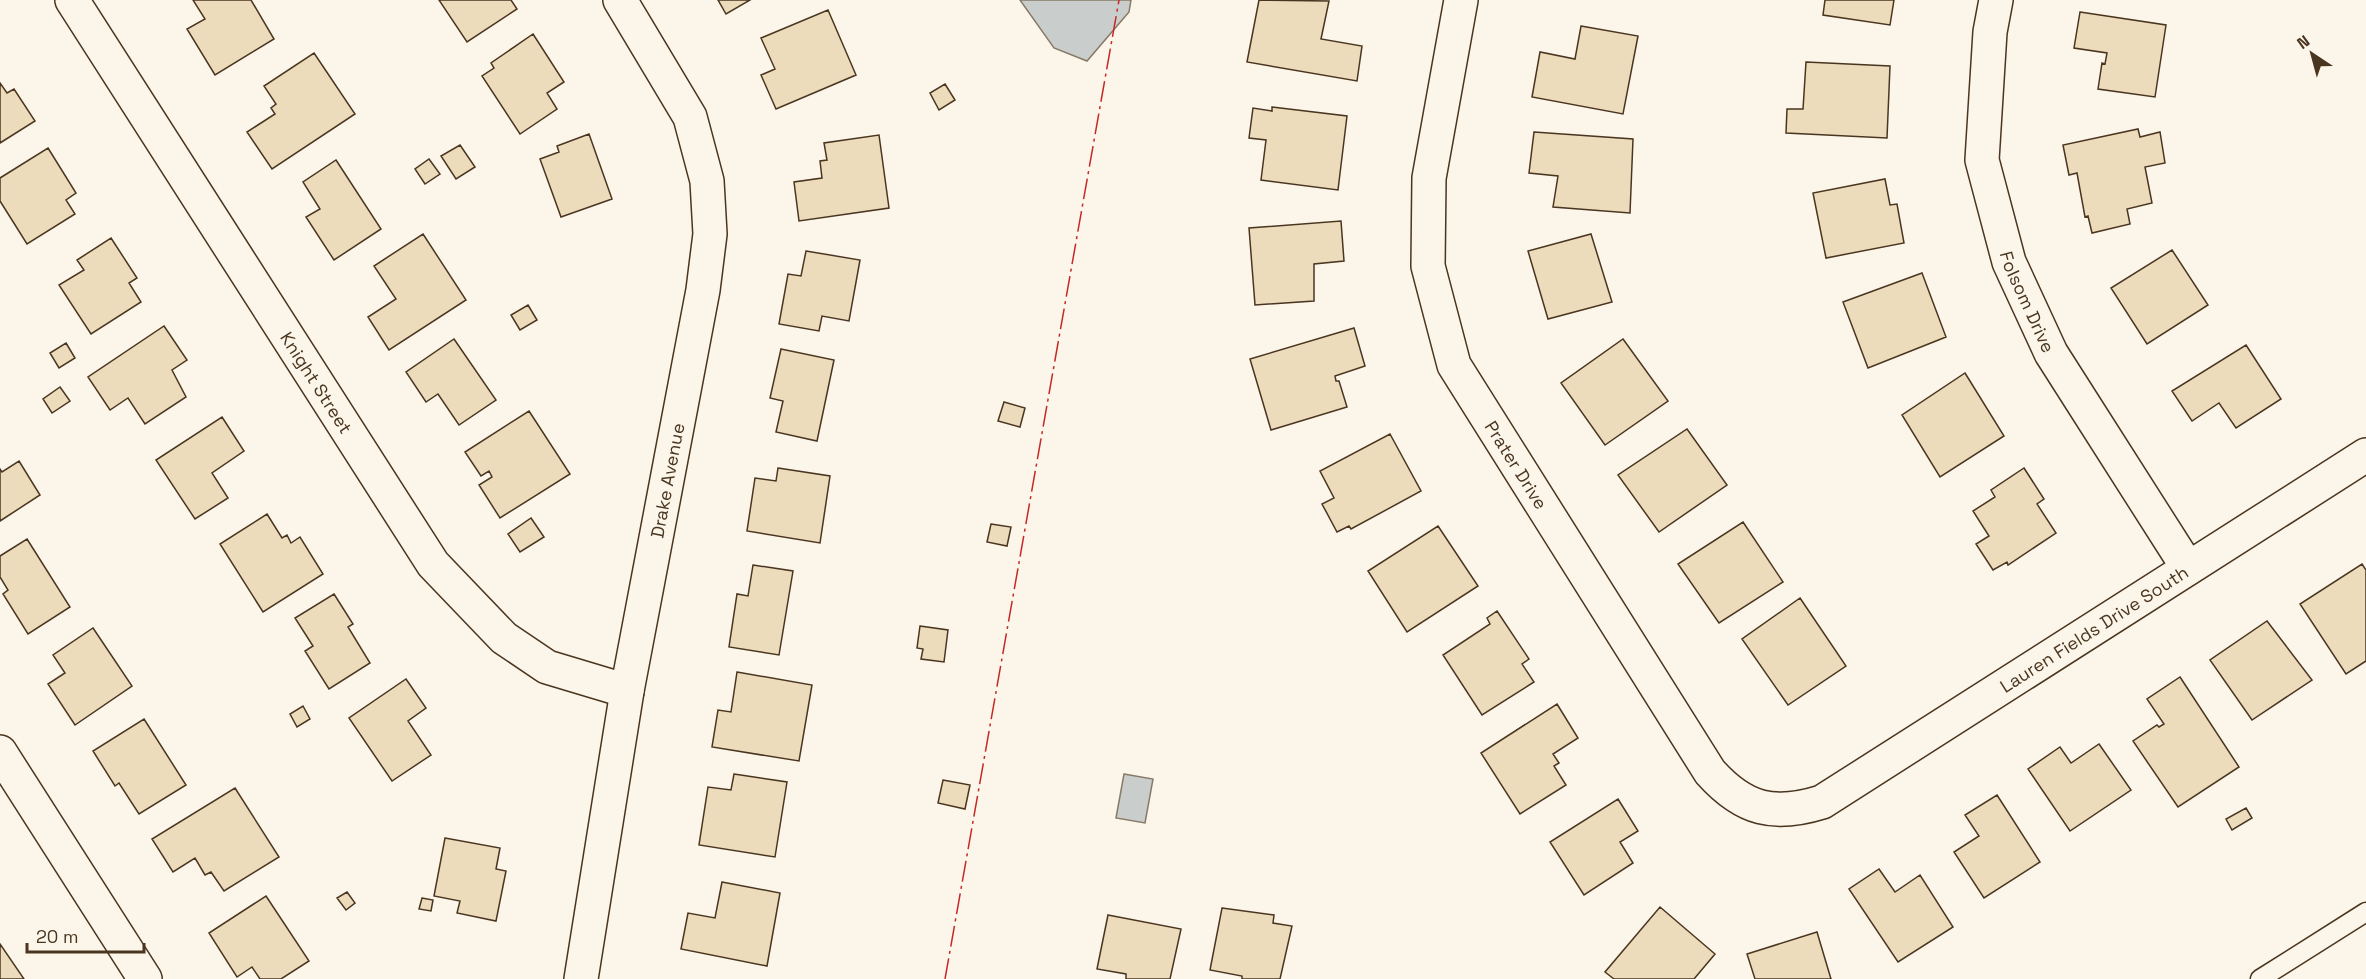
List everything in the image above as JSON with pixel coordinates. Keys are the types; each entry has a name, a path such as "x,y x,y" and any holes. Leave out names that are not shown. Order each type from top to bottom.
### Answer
{"street":[{"name":"Knight Street","path":"72,0 434,564 504,639 547,667 627,691"},
{"name":"Drake Avenue","path":"581,979 627,691 704,290 710,234 706,181 690,117 620,0"},
{"name":"Prater Drive","path":"1461,0 1429,178 1428,266 1454,365 1710,772 1723,787 1741,801 1761,808 1782,810 1822,802"},
{"name":"Folsom Drive","path":"1996,0 1990,32 1982,160 2009,262 2050,353 2188,568"},
{"name":"Lauren Fields Drive South","path":"1822,802 2366,455"},
{"path":"0,752 145,979"}],"lane":[{"path":"2260,979 2366,912"}],"shaded area":[{"path":"1020,0 1131,0 1129,12 1087,61 1054,48"},
{"path":"1124,774 1153,779 1145,823 1116,818"}],"building":[{"path":"193,0 251,0 274,39 215,75 187,29 205,19"},
{"path":"439,0 511,0 517,9 467,42"},
{"path":"718,0 750,0 726,14"},
{"path":"1259,0 1329,1 1321,39 1362,46 1357,81 1247,62"},
{"path":"1825,0 1894,0 1890,25 1823,15"},
{"path":"828,10 856,75 776,109 761,75 775,69 761,38"},
{"path":"2080,12 2166,25 2155,97 2098,89 2102,63 2105,64 2107,53 2074,48"},
{"path":"1581,26 1638,36 1623,114 1532,97 1540,52 1575,59"},
{"path":"533,34 564,82 547,93 557,109 520,134 482,76 494,68 491,63"},
{"path":"314,53 355,114 272,169 247,132 275,114 271,108 276,104 264,86"},
{"path":"1806,62 1890,66 1887,138 1786,133 1787,109 1803,109"},
{"path":"0,83 7,93 14,89 35,121 0,143"},
{"path":"945,84 955,100 939,110 930,93"},
{"path":"1272,107 1347,116 1338,190 1261,180 1266,140 1249,138 1253,108 1272,111"},
{"path":"2138,129 2140,137 2160,132 2165,163 2145,167 2152,203 2127,209 2130,224 2092,233 2088,216 2085,217 2077,173 2069,175 2063,145"},
{"path":"1534,132 1633,139 1630,213 1553,207 1558,176 1529,173"},
{"path":"589,134 612,199 561,217 540,159 559,152 557,146"},
{"path":"879,135 889,208 799,221 794,182 822,178 820,161 827,160 824,143"},
{"path":"460,145 475,167 456,179 441,156"},
{"path":"48,148 76,193 66,200 75,214 27,244 0,201 0,178"},
{"path":"429,159 440,174 425,184 415,169"},
{"path":"336,160 381,229 334,260 306,217 320,209 303,182"},
{"path":"1885,179 1890,205 1897,204 1904,243 1826,258 1813,193"},
{"path":"1341,221 1344,261 1314,264 1314,301 1255,305 1249,228"},
{"path":"423,234 466,300 389,350 368,317 396,299 374,266"},
{"path":"1591,234 1612,302 1548,319 1528,251"},
{"path":"111,238 137,278 129,283 141,302 91,334 59,285 84,270 77,260"},
{"path":"2172,250 2208,305 2147,344 2111,288"},
{"path":"806,251 860,260 849,321 822,316 819,331 779,324 788,274 801,276"},
{"path":"1922,273 1946,337 1868,368 1843,302"},
{"path":"528,305 537,320 520,330 511,315"},
{"path":"164,326 187,360 172,370 186,397 145,424 128,398 110,410 88,377"},
{"path":"1354,328 1365,366 1335,376 1336,381 1339,381 1347,407 1271,430 1250,359"},
{"path":"454,339 496,400 459,425 438,394 426,402 406,372"},
{"path":"1623,339 1668,401 1605,445 1561,383"},
{"path":"66,343 75,358 59,368 50,353"},
{"path":"2246,345 2281,399 2236,428 2219,403 2192,421 2172,391"},
{"path":"781,349 834,360 817,441 776,432 783,401 770,398"},
{"path":"1965,373 2004,436 1940,477 1902,415"},
{"path":"60,387 70,401 52,413 43,399"},
{"path":"1004,402 1025,408 1020,427 998,421"},
{"path":"529,411 570,474 500,518 479,485 492,477 489,471 481,476 465,452"},
{"path":"222,417 244,451 212,473 228,498 195,519 156,460"},
{"path":"1687,429 1727,485 1659,532 1618,475"},
{"path":"1390,434 1421,491 1351,529 1349,526 1337,532 1322,504 1334,498 1320,471"},
{"path":"19,461 40,495 0,521 0,469 2,472"},
{"path":"778,468 830,476 820,543 747,531 755,478 776,481"},
{"path":"2024,468 2044,499 2037,504 2056,533 2008,565 2007,562 1993,570 1976,544 1989,536 1973,511 1995,497 1991,490"},
{"path":"267,514 282,538 287,535 291,543 300,537 323,574 263,612 220,544"},
{"path":"531,518 544,537 520,552 508,534"},
{"path":"1743,522 1783,582 1719,623 1678,564"},
{"path":"991,524 1011,527 1007,546 987,542"},
{"path":"1438,526 1478,586 1407,632 1368,571"},
{"path":"27,539 70,607 28,634 3,594 8,590 0,577 0,556"},
{"path":"2362,564 2366,570 2366,661 2346,674 2300,604"},
{"path":"753,565 793,571 779,655 729,647 737,594 748,596"},
{"path":"334,594 353,624 348,627 370,663 329,689 305,651 313,646 295,618"},
{"path":"1800,598 1846,666 1788,705 1742,639"},
{"path":"1497,611 1529,659 1522,664 1534,682 1482,715 1443,655 1490,624 1487,618"},
{"path":"2267,621 2312,680 2252,720 2210,660"},
{"path":"920,626 948,630 944,662 921,659 923,649 917,648"},
{"path":"93,628 132,686 75,725 48,684 65,673 53,655"},
{"path":"737,672 812,685 799,761 712,747 718,710 731,712"},
{"path":"2180,677 2239,767 2178,807 2133,741 2157,725 2159,727 2164,724 2147,699"},
{"path":"406,679 426,708 408,721 431,755 392,781 349,718"},
{"path":"1557,704 1578,738 1553,754 1559,763 1554,766 1566,785 1520,814 1481,753"},
{"path":"303,706 310,719 297,727 290,714"},
{"path":"144,719 186,785 139,814 119,783 115,786 93,751"},
{"path":"2099,744 2131,790 2070,831 2028,769 2060,747 2071,763"},
{"path":"734,774 787,782 775,857 699,845 708,787 731,790"},
{"path":"943,780 970,785 965,809 938,803"},
{"path":"235,788 279,857 224,891 211,872 205,875 195,858 173,872 152,839"},
{"path":"1997,795 2040,862 1984,898 1954,852 1979,836 1965,815"},
{"path":"1618,799 1638,831 1620,842 1633,863 1584,895 1550,842"},
{"path":"2246,808 2252,818 2232,830 2226,819"},
{"path":"445,838 500,848 496,869 506,871 496,921 457,913 460,901 434,896"},
{"path":"1879,869 1895,892 1920,875 1953,927 1898,962 1849,889"},
{"path":"722,882 780,893 767,966 681,949 688,913 715,918"},
{"path":"347,892 355,903 346,910 337,898"},
{"path":"266,896 309,961 281,979 260,979 252,967 237,977 209,933"},
{"path":"422,898 433,900 431,911 419,909"},
{"path":"1660,907 1715,954 1694,979 1614,979 1605,972"},
{"path":"1222,908 1274,915 1273,923 1292,926 1280,979 1242,979 1242,976 1210,970"},
{"path":"1108,915 1181,929 1170,979 1126,979 1126,974 1097,969"},
{"path":"1817,932 1831,979 1755,979 1747,954"},
{"path":"0,944 24,979 0,979"}],"power":[{"path":"945,979 1119,0"}]}
